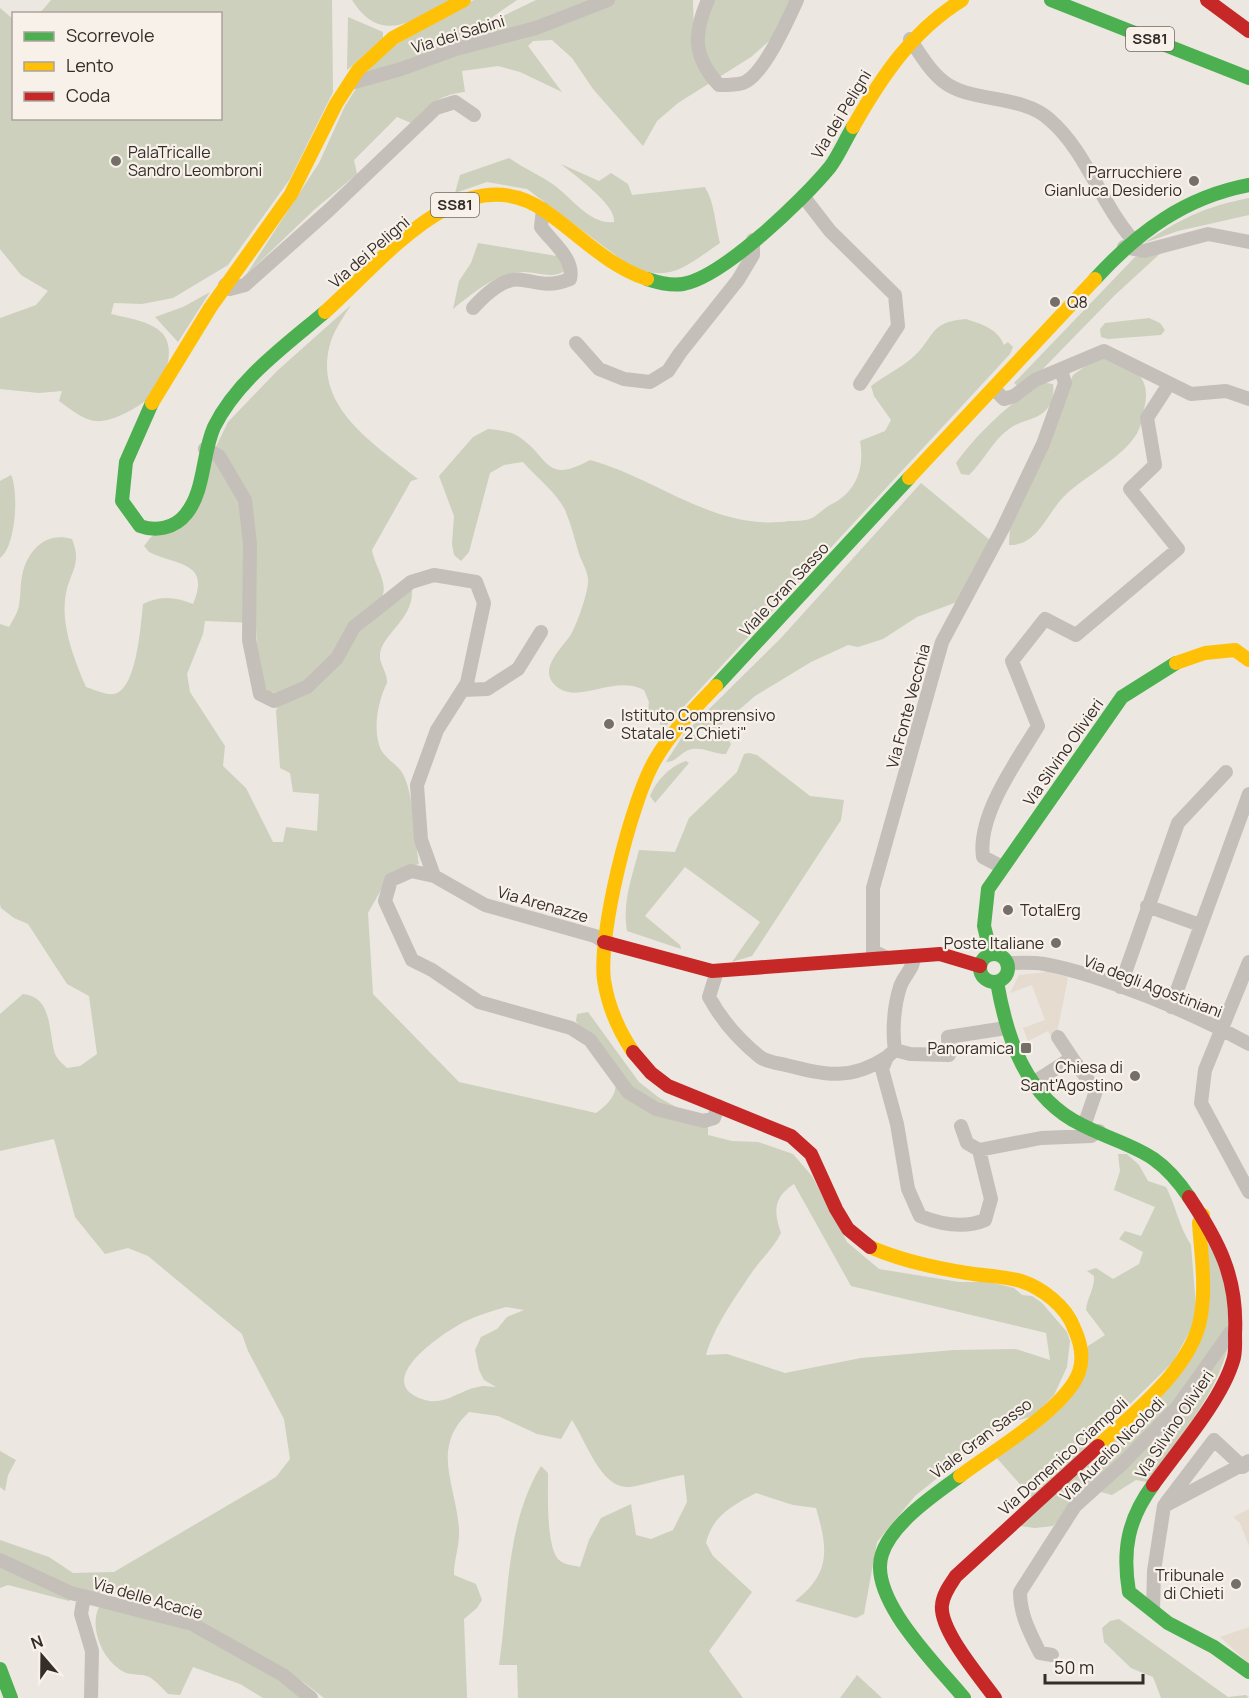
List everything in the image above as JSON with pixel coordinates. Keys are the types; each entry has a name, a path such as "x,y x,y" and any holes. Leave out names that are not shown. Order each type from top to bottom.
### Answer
{"main road":[{"name":"Via dei Peligni","path":"464,0 391,38 368,57 330,114 290,197 188,338 141,424 121,479 120,499 127,514 142,527 160,529 177,523 189,510 205,449 216,423 242,387 375,266 443,210 477,195 514,194 543,209 616,267 653,281 683,285 714,270 753,240 803,196 832,164 891,63 910,39 962,0"},
{"name":"SS81","path":"1051,0 1249,78"},
{"path":"1207,0 1224,6 1249,32"},
{"name":"Viale Gran Sasso","path":"964,1698 896,1611 880,1580 882,1548 902,1525 952,1479 1005,1445 1066,1392 1077,1376 1081,1361 1074,1326 1046,1292 1026,1280 953,1271 869,1247 856,1238 846,1225 811,1154 804,1146 791,1136 666,1086 636,1058 614,1021 604,993 604,942 634,809 644,779 663,745 691,712 1128,243 1174,209 1207,194 1249,185"},
{"name":"Via Silvino Olivieri","path":"992,954 984,926 984,907 988,889 1122,697 1162,669 1205,652 1235,650 1249,660"},
{"name":"Via Arenazze","path":"604,942 717,971 914,956 951,956 980,966"},
{"path":"992,954 999,955 1007,963 1005,977 997,982 984,978 980,966 984,958 992,954"},
{"name":"Via Silvino Olivieri","path":"997,982 1006,1028 1034,1083 1060,1114 1150,1154 1161,1162 1203,1215 1228,1266 1236,1317 1233,1360 1220,1391 1137,1507 1124,1562 1129,1592 1168,1623 1214,1647 1244,1668"},
{"name":"Via Domenico Ciampoli","path":"995,1698 946,1628 940,1615 940,1604 945,1590 956,1576 1153,1395 1184,1358 1201,1318 1203,1280 1199,1223 1203,1215"},
{"path":"0,1669 11,1698"}],"street":[{"name":"Via dei Sabini","path":"351,83 401,69 456,49 536,28 608,0"},
{"path":"708,0 700,18 697,46 705,70 719,85 744,82 763,64 783,31 797,0"},
{"path":"910,39 923,60 945,83 974,94 1021,104 1048,117 1064,132 1119,223 1128,243 1144,251 1208,234 1249,242"},
{"path":"225,285 230,289 238,289 244,285 328,211 436,108 455,102 474,115"},
{"path":"803,196 830,231 895,295 898,326 860,384"},
{"path":"473,308 499,283 518,278 558,284 570,279 572,273 566,257 541,227 543,209"},
{"path":"576,343 599,369 624,379 650,382 668,371 738,280 753,255 753,240"},
{"path":"994,389 1004,399 1014,396 1035,380 1104,351 1191,394 1226,391 1249,399"},
{"name":"Via Fonte Vecchia","path":"887,958 873,951 873,888 942,642 1002,530 1043,444 1065,383 1060,370"},
{"path":"1002,867 983,857 982,833 1003,786 1038,726 1012,661 1046,618 1076,635 1178,549 1130,489 1155,465 1148,418 1169,384"},
{"path":"205,449 219,456 245,500 250,544 249,640 260,694 274,701 307,687 337,658 354,627 411,582 434,575 476,582 484,603 467,683 437,730 417,785 421,840 434,876"},
{"path":"463,690 487,689 518,669 541,632"},
{"path":"1120,987 1178,823 1226,772"},
{"path":"1171,1007 1249,794"},
{"path":"434,876 411,871 391,880 384,901 412,960 432,970 478,1002 571,1028 581,1034 590,1040 628,1092 657,1109 704,1121 714,1118 718,1106"},
{"name":"Via Arenazze","path":"434,876 485,905 595,936 604,942"},
{"path":"1147,906 1200,925"},
{"path":"914,956 914,965 900,986 891,1054 882,1069 897,1124 908,1189 920,1216 934,1222 972,1226 985,1220 991,1199 979,1150"},
{"path":"1249,962 1206,1070 1201,1103 1249,1192"},
{"name":"Via degli Agostiniani","path":"1007,963 1038,963 1120,987 1171,1007 1249,1044"},
{"path":"717,971 709,997 717,1012 761,1059 820,1073 853,1074 871,1068 891,1054 949,1055 948,1037 1006,1028"},
{"path":"1058,1037 1096,1091 1084,1126"},
{"path":"1034,1083 1072,1058"},
{"path":"961,1126 967,1143 979,1150 1041,1138 1090,1136 1100,1131"},
{"name":"Via Aurelio Nicolodi","path":"1052,1655 1040,1653 1020,1609 1020,1592 1076,1506 1124,1462 1178,1406 1230,1333 1235,1330"},
{"path":"1153,1611 1154,1571 1164,1506 1214,1440 1246,1464 1164,1506"},
{"name":"Via delle Acacie","path":"0,1560 84,1596 192,1624 283,1675 311,1698"},
{"path":"84,1596 81,1614 92,1651 91,1698"}],"green space":[{"path":"51,0 332,0 333,92 290,179 228,265 173,298 142,304 114,303 111,314 146,323 163,334 169,348 169,356 165,373 153,394 142,404 126,413 102,421 85,418 59,401 62,391 39,393 0,389 0,318 36,305 48,291 21,275 0,249 0,8 12,18 12,120 222,120 222,12 41,12"},
{"path":"352,0 453,0 412,21 387,26 363,14"},
{"path":"474,0 517,0 491,18 499,18 536,0 595,0 528,24 367,73 378,55"},
{"path":"607,0 693,0 694,34 713,0 790,0 777,34 751,57 678,103 657,121 643,146 593,89 572,58 552,40 533,41 528,46 562,92 520,72 498,66 462,71 465,92 449,95 435,102 411,123 397,117 354,160 357,174 315,209 246,275 319,163 345,106 359,84"},
{"path":"348,17 383,32 383,38 347,70"},
{"path":"509,158 554,185 589,215 605,222 614,222 609,207 594,191 561,164 599,181 611,173 628,184 632,195 705,187 713,207 720,243 678,270 657,273 644,271 630,266 527,189 487,182 455,193 460,175"},
{"path":"1249,198 1249,215 1178,231 1144,243 1194,214"},
{"path":"478,243 557,256 566,270 556,275 524,272 495,279 453,309 459,281 471,263"},
{"path":"1164,250 1115,295 1032,380 1019,387 1014,383 1135,257"},
{"path":"210,292 178,342 155,317 183,307"},
{"path":"351,305 331,341 327,364 330,385 338,404 351,422 366,438 418,479 411,481 372,550 382,578 384,589 381,598 357,620 330,658 306,683 293,691 279,694 265,689 257,663 256,623 205,621 203,634 187,674 190,692 225,746 223,766 246,788 273,842 283,842 286,827 317,831 319,794 293,792 290,773 280,768 276,711 280,701 314,682 340,658 357,625 408,586 412,591 408,610 386,641 380,655 387,683 379,707 377,734 381,750 401,771 407,783 419,864 391,872 368,913 373,994 459,1082 596,1113 610,1101 615,1089 615,1077 610,1066 576,1021 577,1014 588,1012 639,1082 658,1097 708,1125 708,1135 732,1141 758,1142 793,1154 812,1176 847,1242 879,1269 959,1282 989,1282 1014,1288 1022,1295 1032,1296 1042,1303 1067,1332 1070,1341 1067,1367 1054,1395 1034,1416 1004,1424 915,1496 877,1542 864,1614 856,1618 795,1601 815,1580 824,1559 823,1536 816,1508 793,1505 756,1493 718,1518 706,1543 713,1556 752,1592 709,1651 743,1698 518,1698 517,1665 499,1665 515,1537 529,1489 541,1466 548,1473 548,1518 554,1552 563,1562 580,1567 589,1540 601,1518 631,1504 636,1535 651,1539 673,1530 687,1502 684,1475 629,1487 619,1486 610,1480 595,1462 572,1420 561,1439 537,1434 498,1416 469,1412 457,1426 451,1439 448,1467 459,1529 454,1575 476,1584 482,1600 477,1608 464,1619 467,1698 324,1698 302,1681 166,1605 126,1593 78,1593 69,1601 8,1585 0,1588 0,1540 49,1557 73,1573 114,1572 276,1477 290,1459 284,1419 248,1351 242,1334 148,1256 128,1248 105,1254 75,1217 54,1139 0,1151 0,1014 23,994 33,996 40,1001 48,1016 55,1054 67,1068 80,1066 97,1054 89,996 67,984 28,924 14,918 1,908 0,904 0,624 9,627 16,613 20,601 24,567 33,551 39,545 54,538 72,539 76,561 66,593 65,617 73,653 86,687 111,694 122,690 133,669 143,604 156,599 168,598 193,604 197,590 198,580 188,567 149,552 144,546 151,537 182,523 191,513 199,499 207,465 228,422 277,371","holes":["794,1184 851,1286 1046,1333 1050,1360 1016,1349 954,1350 861,1358 785,1373 727,1354 706,1355 714,1334 731,1303 781,1233 776,1211 777,1205 782,1194","506,1307 524,1310 507,1317 497,1329 481,1337 475,1350 479,1370 484,1380 496,1387 480,1386 439,1401 425,1400 409,1392 404,1382 407,1370 428,1346 466,1321"]},
{"path":"1149,318 1160,323 1165,330 1161,335 1108,339 1101,337 1100,329 1105,323"},
{"path":"966,319 994,331 1004,345 1008,342 1013,347 1010,354 664,728 648,711 649,702 644,690 622,685 578,693 569,692 560,689 549,676 549,669 555,655 570,636 582,609 588,577 565,510 552,491 523,462 504,465 490,473 469,552 461,561 454,555 452,544 454,516 439,476 473,437 488,429 516,435 555,469 575,467 590,460 615,468 687,501 737,519 762,522 800,521 812,518 839,500 852,487 860,470 860,441 885,431 891,420 874,396 871,386 911,359 938,327"},
{"path":"1108,357 1131,368 1142,379 1146,395 1140,427 1125,448 1078,484 1059,502 1033,536 1018,544 1009,545 1010,526 1073,375 1094,360"},
{"path":"1040,382 1053,384 1050,404 1042,414 1009,429 969,475 961,474 956,463 974,440 1006,409"},
{"path":"11,475 15,493 15,518 10,543 0,558 0,481"},
{"path":"921,483 991,541 957,602 917,617 883,639 858,647 848,645 811,662 755,696 718,728 704,731 694,729 692,726 781,638"},
{"path":"684,734 728,739 731,744 726,754 692,749 673,761 666,762"},
{"path":"744,754 757,755 810,796 844,800 841,820 752,956 732,962 760,922 685,867 645,916 680,945 681,949 627,931 627,900 639,850 675,852 689,818 737,772"},
{"path":"686,761 689,763 655,803 650,796 656,785 669,770"},
{"path":"1118,1154 1127,1154 1139,1165 1148,1181 1166,1187 1183,1231 1191,1245 1197,1318 1173,1362 1033,1499 995,1456 1052,1411 1088,1346 1105,1335 1086,1310 1094,1280 1094,1276 1087,1271 1096,1268 1113,1279 1139,1264 1143,1252 1119,1239 1125,1231 1141,1236 1155,1207 1114,1190 1120,1171"},
{"path":"1207,1244 1215,1246 1227,1295 1231,1324 1222,1366 1201,1408 1147,1482 1136,1480 1112,1495 1097,1491 1073,1504 1053,1526 1035,1528 1020,1526 1189,1362"},
{"path":"0,1451 16,1460 8,1475 5,1491 0,1487"},
{"path":"99,1607 161,1621 213,1641 245,1658 305,1698 263,1698 240,1684 193,1667 180,1695 168,1694 151,1678 124,1672 109,1660 97,1633 96,1615"},
{"path":"1119,1619 1228,1697 1246,1695 1249,1698 1161,1698 1153,1677 1131,1668 1104,1642 1102,1628 1110,1621"},
{"path":"857,1675 882,1698 840,1698"}],"shaded area":[{"path":"1047,972 1068,977 1055,1044 1048,1031 1028,1041 1023,1028 1045,1020 1032,985 1010,993 1019,975"},
{"path":"1249,1509 1249,1546 1240,1523 1233,1517"},
{"path":"1249,1627 1249,1664 1220,1637"}],"traffic: fast":[{"path":"1051,0 1249,78"},
{"path":"647,279 665,284 683,284 700,278 740,252 783,216 818,181 830,167 853,127"},
{"path":"1095,279 1128,246 1164,219 1204,198 1249,185"},
{"path":"152,403 126,462 122,501 140,526 159,529 171,526 182,519 192,505 197,494 214,427 236,394 279,350 325,312"},
{"path":"716,686 909,478"},
{"path":"991,954 984,926 988,889 1122,697 1176,663"},
{"path":"994,954 1004,958 1008,968 1004,978 994,982 984,978 980,968 984,958 994,954"},
{"path":"997,982 1007,1025 1022,1065 1046,1099 1082,1125 1153,1159 1165,1168 1189,1197"},
{"path":"960,1476 904,1520 887,1542 882,1554 880,1572 885,1591 894,1610 923,1650 964,1698"},
{"path":"1153,1485 1138,1510 1129,1536 1126,1562 1129,1592 1168,1623 1214,1647 1249,1672"},
{"path":"0,1669 11,1698"}],"traffic: slow":[{"path":"152,403 210,308 291,194 336,104 358,70 393,38 464,0"},
{"path":"853,127 875,90 913,40 944,12 962,0"},
{"path":"325,312 398,243 425,221 454,205 484,195 514,197 545,211 606,258 647,279"},
{"path":"909,478 1095,279"},
{"path":"1176,663 1205,653 1235,650 1249,660"},
{"path":"633,1052 615,1018 604,980 603,959 606,932 618,868 636,805 655,760 676,730 716,686"},
{"path":"1098,1446 1145,1403 1175,1370 1196,1334 1201,1315 1203,1292 1199,1223 1203,1215"},
{"path":"870,1247 930,1266 1008,1278 1029,1284 1045,1293 1059,1305 1076,1333 1081,1350 1081,1361 1079,1372 1071,1386 1044,1415 960,1476"}],"traffic: jam":[{"path":"1207,0 1249,31"},
{"path":"604,942 712,971 940,954 980,966"},
{"path":"633,1052 651,1073 668,1086 791,1136 811,1154 836,1209 848,1229 870,1247"},
{"path":"1153,1485 1209,1409 1227,1376 1235,1355 1235,1314 1230,1278 1218,1245 1189,1197"},
{"path":"995,1698 953,1640 943,1615 942,1605 945,1593 956,1576 1098,1446"}],"place":[{"name":"PalaTricalle Sandro Leombroni","path":"116,161"},
{"name":"Parrucchiere Gianluca Desiderio","path":"1194,181"},
{"name":"Q8","path":"1055,302"},
{"name":"Istituto Comprensivo Statale \"2 Chieti\"","path":"609,724"},
{"name":"TotalErg","path":"1008,910"},
{"name":"Poste Italiane","path":"1056,943"},
{"name":"Panoramica","path":"1026,1048"},
{"name":"Chiesa di Sant'Agostino","path":"1135,1076"},
{"name":"Tribunale di Chieti","path":"1236,1584"}]}
